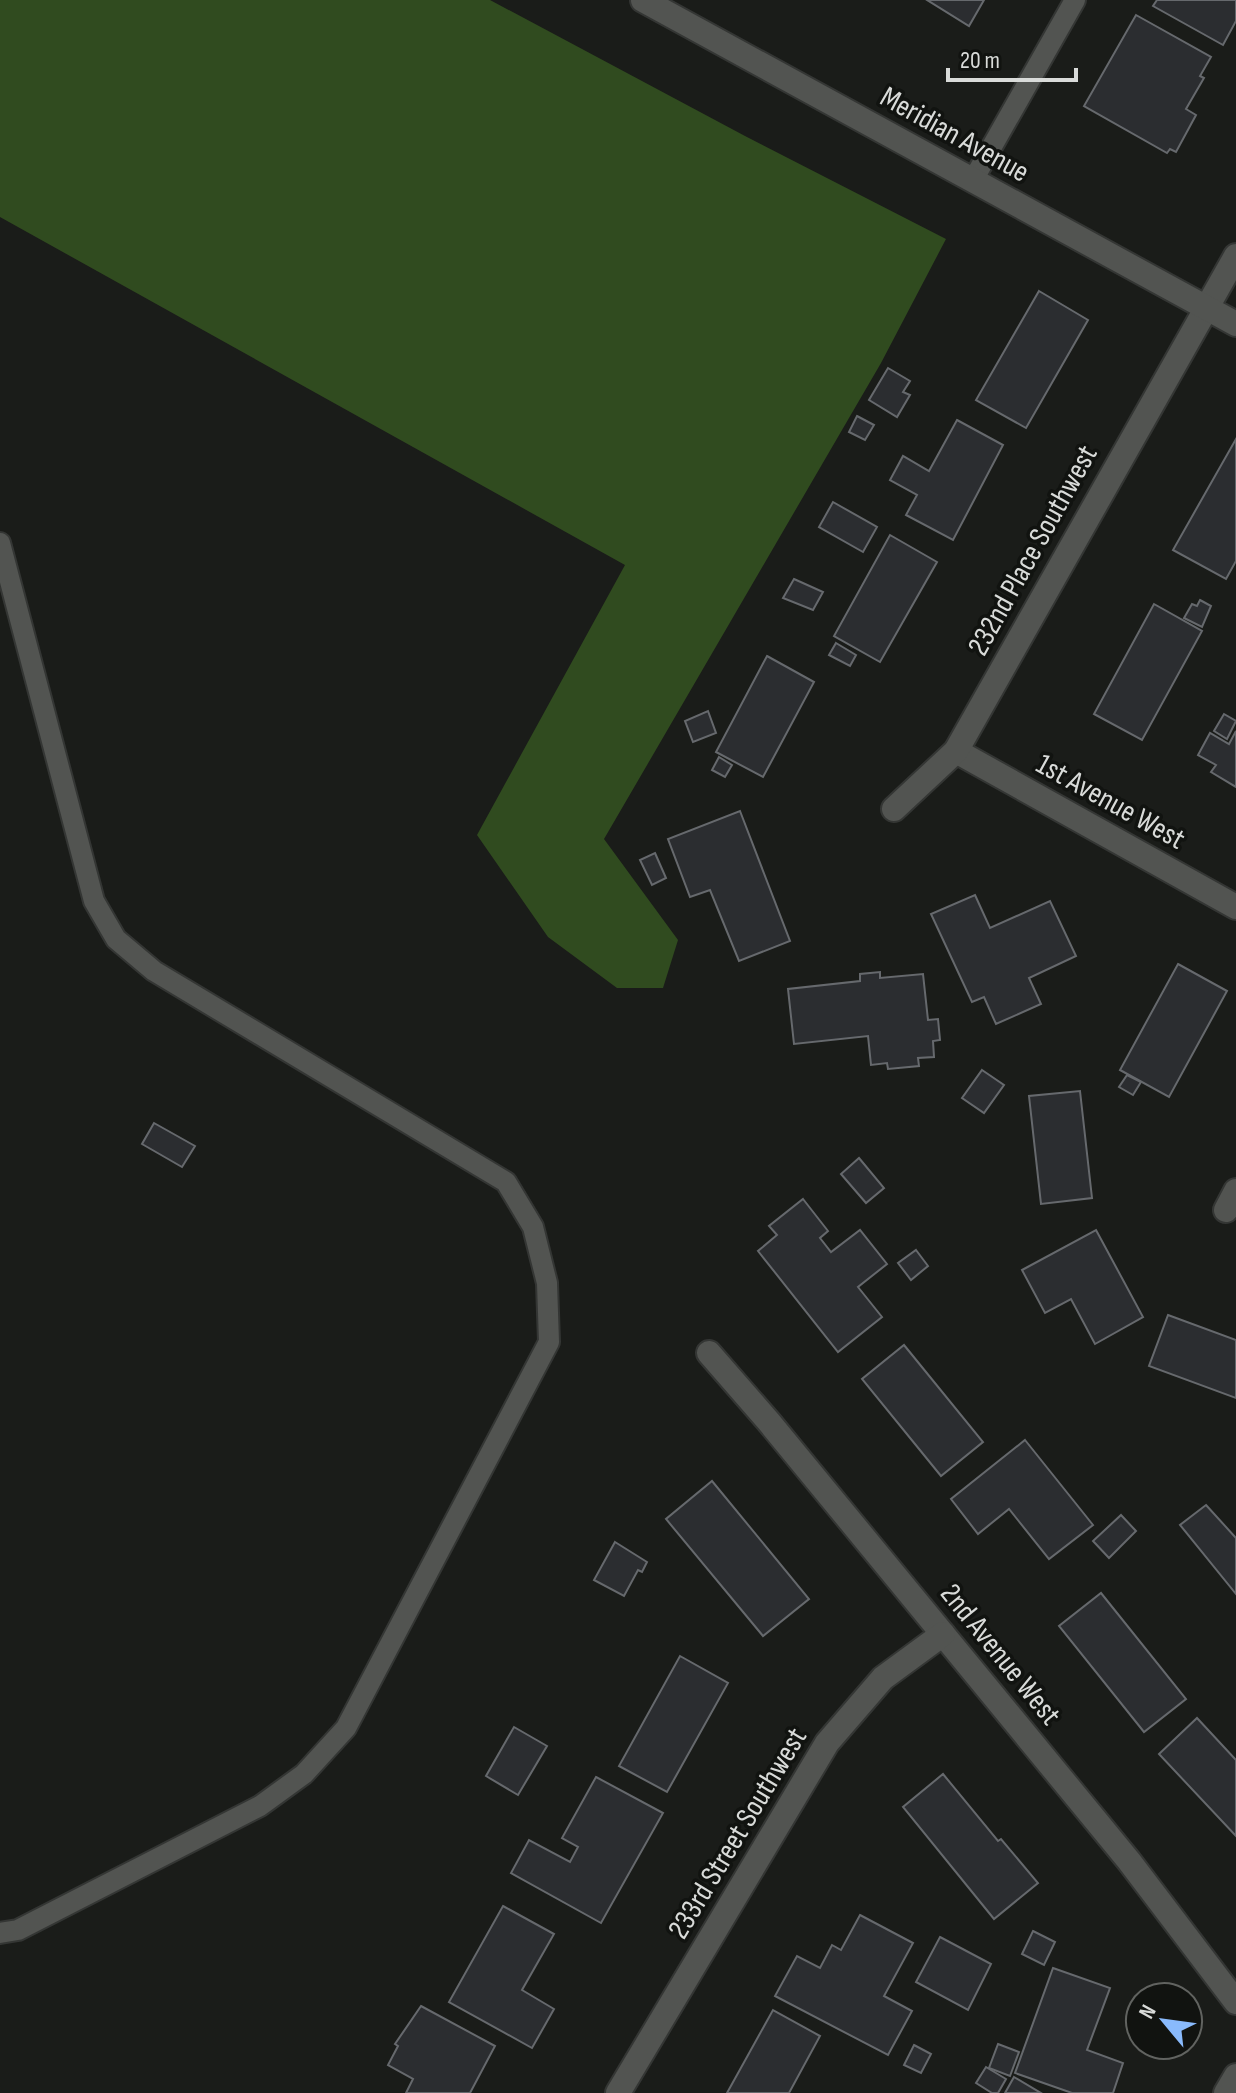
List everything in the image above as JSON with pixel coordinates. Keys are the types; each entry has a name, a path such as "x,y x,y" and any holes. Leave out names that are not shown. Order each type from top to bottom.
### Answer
{"street":[{"name":"Meridian Avenue","path":"643,0 1236,324"},
{"name":"232nd Place Southwest","path":"894,809 956,751 1236,256"},
{"name":"1st Avenue West","path":"956,751 1236,907"},
{"name":"2nd Avenue West","path":"709,1353 1129,1861 1236,2002"},
{"name":"233rd Street Southwest","path":"618,2093 827,1743 883,1678 943,1634"},
{"path":"1226,2093 1236,2076"}],"lane":[{"path":"973,180 1075,0"},
{"path":"0,543 94,901 116,939 154,971 506,1182 533,1227 547,1283 549,1342 346,1728 304,1774 260,1806 18,1930 0,1933"}],"green space":[{"path":"0,0 490,0 946,239 881,363 604,839 678,940 663,988 617,988 548,937 477,835 625,565 0,217"}],"building":[{"path":"927,0 984,0 969,26"},
{"path":"1157,0 1236,0 1236,21 1223,45 1153,6"},
{"path":"1136,15 1211,57 1200,76 1204,78 1186,109 1196,115 1176,152 1170,149 1167,153 1084,106"},
{"path":"1039,291 1088,320 1026,428 976,400"},
{"path":"888,368 910,381 903,392 910,395 897,417 869,400"},
{"path":"857,416 874,425 865,440 849,432"},
{"path":"957,420 1003,445 953,540 906,515 917,495 890,480 903,456 929,471"},
{"path":"1236,439 1236,561 1226,579 1173,550"},
{"path":"833,502 877,527 863,552 819,527"},
{"path":"890,535 937,562 880,662 834,636"},
{"path":"794,579 823,592 813,610 783,598"},
{"path":"1200,600 1211,606 1202,627 1184,618 1192,604 1197,606"},
{"path":"1154,604 1202,631 1142,740 1094,714"},
{"path":"836,643 856,655 850,666 829,655"},
{"path":"767,656 814,682 763,777 716,752"},
{"path":"708,711 716,733 693,742 685,721"},
{"path":"1224,714 1236,721 1227,739 1214,731"},
{"path":"1236,731 1236,787 1211,772 1216,765 1198,755 1210,733 1229,744"},
{"path":"719,757 732,765 725,777 712,770"},
{"path":"740,811 790,941 739,961 710,890 690,897 668,839"},
{"path":"655,853 666,878 652,885 640,860"},
{"path":"975,895 990,928 1050,901 1076,956 1029,978 1041,1004 996,1024 984,997 972,1002 931,914"},
{"path":"1178,964 1227,991 1169,1097 1120,1070"},
{"path":"880,972 880,978 923,974 928,1020 938,1019 940,1040 933,1041 934,1057 918,1058 919,1066 888,1069 887,1063 871,1065 868,1036 794,1044 788,989 860,981 860,974"},
{"path":"982,1070 1004,1085 984,1113 962,1098"},
{"path":"1127,1075 1141,1082 1133,1095 1119,1087"},
{"path":"1080,1091 1092,1198 1041,1204 1029,1096"},
{"path":"154,1123 195,1146 182,1167 142,1144"},
{"path":"859,1158 884,1188 866,1203 841,1174"},
{"path":"803,1199 828,1231 820,1238 831,1252 860,1230 887,1264 858,1287 882,1317 838,1352 758,1251 777,1235 769,1226"},
{"path":"1096,1230 1143,1317 1095,1344 1071,1299 1045,1313 1022,1270"},
{"path":"916,1250 928,1266 911,1280 898,1263"},
{"path":"1168,1315 1236,1340 1236,1398 1149,1366"},
{"path":"904,1345 983,1442 941,1476 862,1379"},
{"path":"1025,1440 1093,1525 1049,1559 1009,1509 978,1534 951,1499"},
{"path":"712,1481 809,1599 763,1636 666,1519"},
{"path":"1206,1505 1236,1538 1236,1594 1180,1525"},
{"path":"1121,1515 1136,1531 1109,1558 1093,1541"},
{"path":"615,1542 647,1562 642,1572 638,1570 624,1596 594,1580"},
{"path":"1101,1593 1186,1699 1144,1732 1059,1626"},
{"path":"680,1656 728,1683 667,1792 619,1766"},
{"path":"1197,1718 1236,1760 1236,1836 1159,1754"},
{"path":"514,1727 547,1746 518,1795 486,1776"},
{"path":"943,1774 998,1841 1001,1839 1038,1883 994,1919 903,1807"},
{"path":"596,1777 663,1813 601,1923 511,1873 529,1840 570,1862 578,1847 562,1838"},
{"path":"503,1906 554,1934 522,1990 554,2009 532,2048 449,2002"},
{"path":"860,1915 913,1943 884,1996 912,2011 888,2055 775,1996 797,1956 820,1968 832,1945 841,1950"},
{"path":"1033,1931 1055,1942 1044,1965 1022,1954"},
{"path":"940,1937 991,1964 968,2010 916,1982"},
{"path":"1053,1968 1110,1988 1087,2050 1123,2063 1113,2093 1072,2093 1015,2073"},
{"path":"421,2006 495,2046 470,2093 406,2093 413,2079 388,2065 398,2046 395,2044"},
{"path":"773,2010 820,2036 789,2093 727,2093"},
{"path":"998,2044 1019,2052 1010,2076 989,2068"},
{"path":"914,2045 931,2054 921,2073 904,2065"},
{"path":"986,2067 1006,2079 998,2093 992,2093 976,2083"},
{"path":"1014,2077 1041,2093 1005,2093"}]}
